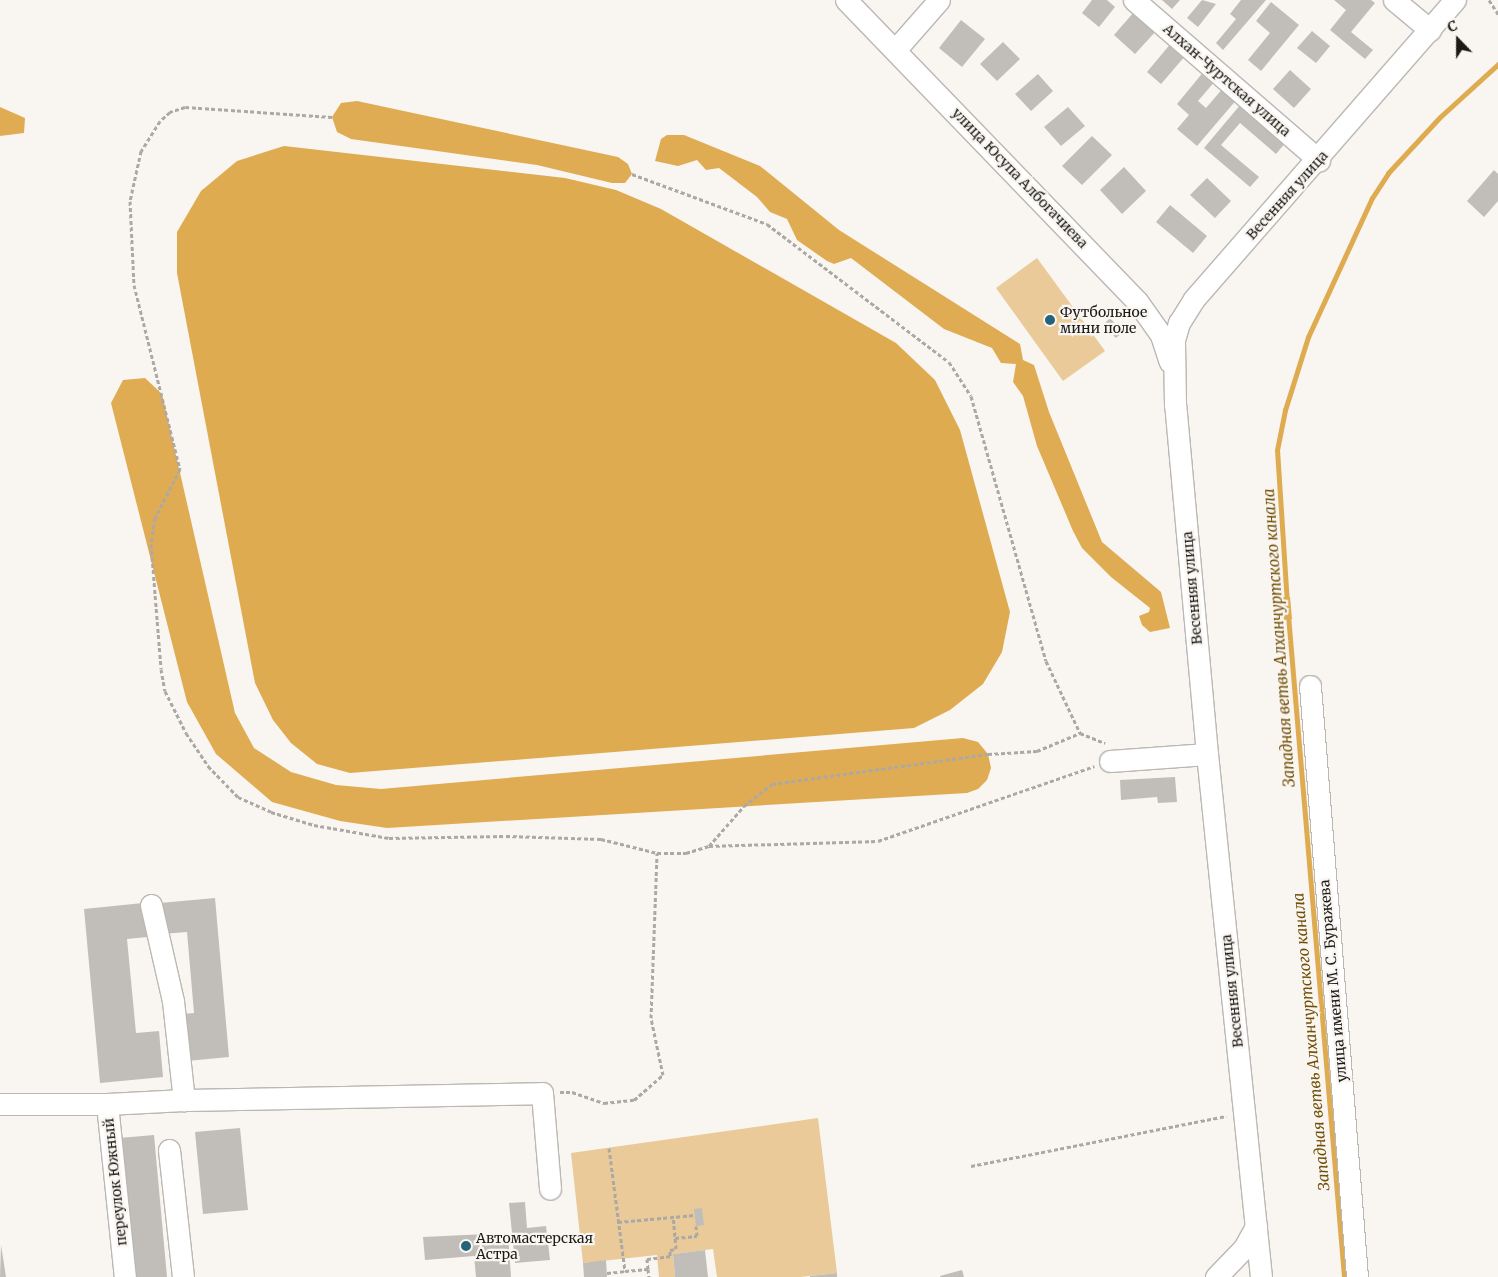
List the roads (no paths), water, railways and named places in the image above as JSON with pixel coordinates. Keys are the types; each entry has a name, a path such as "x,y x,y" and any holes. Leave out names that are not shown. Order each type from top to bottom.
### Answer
{"street":[{"name":"улица Юсупа Албогачиева","path":"846,0 896,49 1137,302 1161,335 1172,369"},
{"path":"896,49 939,0"},
{"name":"Алхан-Чуртская улица","path":"1134,0 1319,160"},
{"path":"1394,0 1430,30"},
{"name":"Весенняя улица","path":"1261,1277 1207,754 1172,369 1176,331 1185,313 1319,160 1455,0"},
{"name":"улица имени М. С. Буражева","path":"1310,686 1357,1277"},
{"path":"1110,761 1207,754"},
{"path":"151,905 173,1001 184,1100"},
{"path":"107,1104 184,1100 542,1093 550,1189"},
{"name":"переулок Южный","path":"0,1104 107,1104 125,1277"},
{"path":"169,1150 183,1277"},
{"path":"1216,1277 1244,1248 1256,1226"}],"waterway":[{"name":"Западная ветвь Алханчуртского канала","path":"1287,604 1277,450 1285,410 1308,337 1372,198 1388,173 1440,117 1498,64"},
{"name":"Западная ветвь Алханчуртского канала","path":"1288,615 1344,1277"}],"place":[{"name":"Футбольное мини поле","path":"1050,320"},
{"name":"Автомастерская Астра","path":"466,1246"}]}
